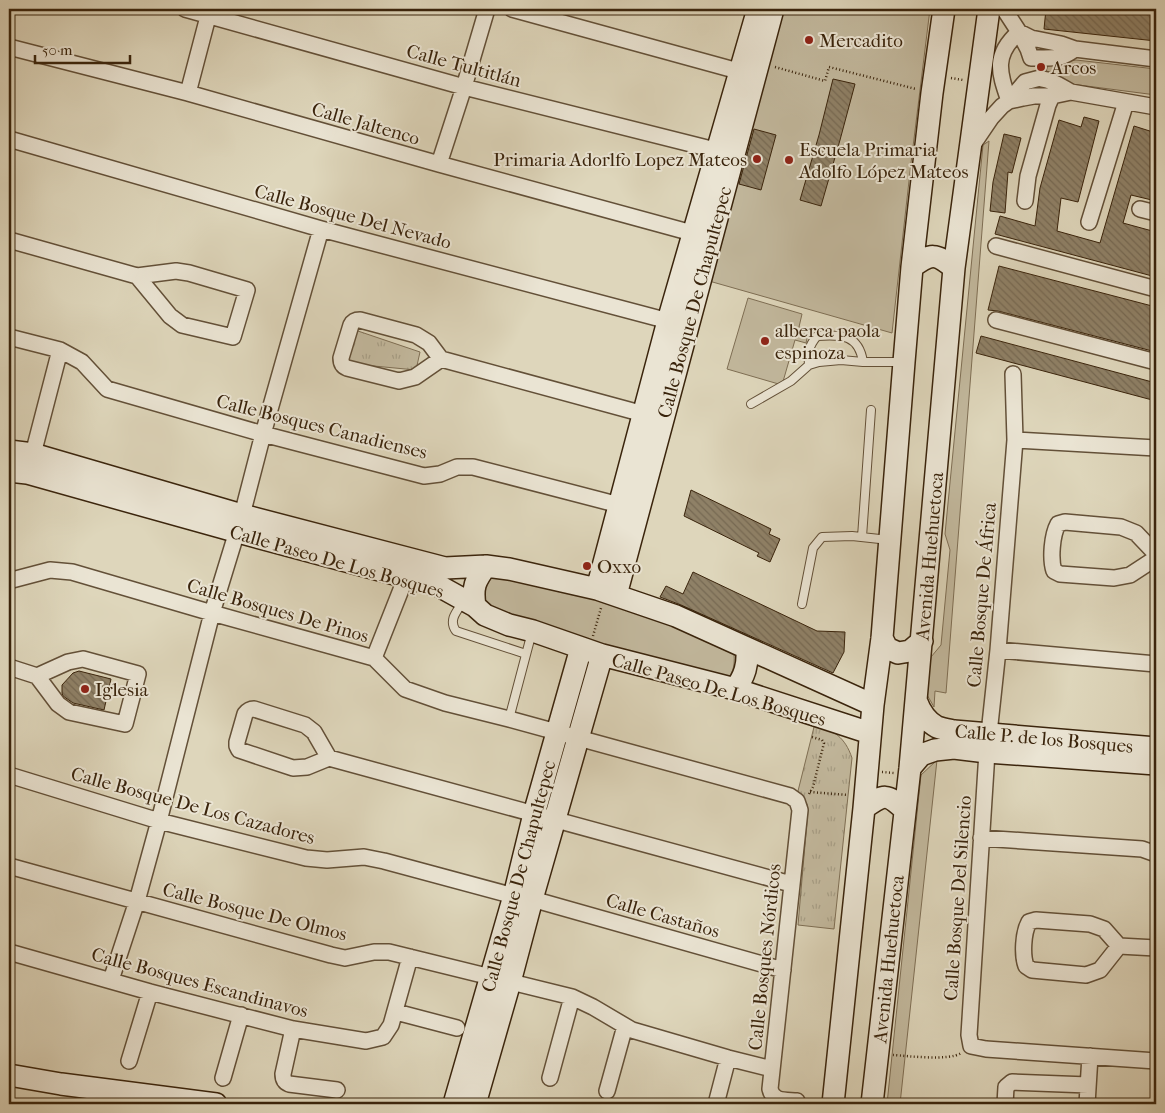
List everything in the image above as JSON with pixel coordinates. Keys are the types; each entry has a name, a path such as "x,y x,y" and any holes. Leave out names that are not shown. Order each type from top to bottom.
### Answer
{"main road":[{"name":"Calle Bosque De Chapultepec","path":"752,70 758,9"},
{"name":"Calle Bosque De Chapultepec","path":"606,592 726,152 773,9"},
{"path":"833,1104 856,802 867,770 882,638 912,267 933,85 944,9"},
{"name":"Avenida Huehuetoca","path":"872,1104 922,641 954,268 989,9"},
{"path":"912,267 925,258 935,256 954,268"},
{"name":"Calle Paseo De Los Bosques","path":"9,451 23,466 240,524 438,586 470,603 485,615 509,625 591,651 735,689 870,733"},
{"name":"Calle Paseo De Los Bosques","path":"240,524 445,568 486,566 509,569 606,592 676,616 873,705"},
{"path":"470,603 477,579 486,566"},
{"path":"882,638 887,648 898,653 910,651 922,641"},
{"path":"735,689 742,680 746,670 747,648"},
{"name":"Calle Bosque De Chapultepec","path":"523,898 534,814 557,732 591,651"},
{"name":"Calle Bosque De Chapultepec","path":"454,1104 500,979 523,898 555,820 578,739 591,651"},
{"name":"Calle P. de los Bosques","path":"916,700 924,716 937,727 988,743 1156,764"},
{"name":"Calle P. de los Bosques","path":"909,771 921,756 935,750 988,743 1156,748"},
{"path":"856,802 886,796 893,799 905,810"},
{"name":"Calle Bosque De Chapultepec","path":"475,1104 500,979"},
{"path":"9,1075 62,1084 216,1104"}],"street":[{"name":"Calle Tultitlán","path":"185,9 209,12 464,86 726,152"},
{"path":"439,164 487,9"},
{"path":"512,9 752,70"},
{"path":"1004,9 1028,49 1038,58 1060,58 1075,49"},
{"path":"188,93 209,12"},
{"path":"1019,32 1031,38 1075,49 1156,59"},
{"path":"1009,101 1001,75 1000,64 1002,54 1011,39 1019,32"},
{"name":"Calle Jaltenco","path":"9,47 188,93 702,236"},
{"path":"1036,80 1029,70 1038,58"},
{"path":"971,147 991,118 1002,106 1036,80 1046,79 1070,92 1156,107"},
{"path":"1009,101 1070,92"},
{"path":"1025,201 1028,176 1052,96"},
{"path":"1089,222 1126,102"},
{"name":"Calle Bosque Del Nevado","path":"9,139 321,229 678,324"},
{"path":"1140,209 1156,213"},
{"path":"110,980 136,901 159,821 212,613 240,524 263,434 321,229"},
{"path":"9,240 138,276 176,271 246,290 233,337 182,325 170,316 138,276"},
{"path":"996,246 1156,289"},
{"path":"441,359 414,377 399,380 347,368 341,363 351,325 356,320 360,320 416,335 429,343 441,359 654,416"},
{"path":"996,320 1156,362"},
{"name":"Calle Bosques Canadienses","path":"9,336 60,350 82,362 108,389 263,434 424,476 440,474 457,467 472,467 629,507"},
{"path":"23,466 60,350"},
{"name":"Calle Bosque De África","path":"988,743 998,650 1015,440 1012,374"},
{"path":"1015,440 1156,448"},
{"path":"1065,522 1121,527 1136,533 1156,556 1130,575 1114,578 1060,574 1054,571 1052,564 1055,531 1058,524 1065,522"},
{"name":"Calle Bosques De Pinos","path":"11,580 50,570 72,572 374,658 405,689 446,703 578,739"},
{"path":"374,658 406,577"},
{"path":"998,650 1156,664"},
{"path":"9,667 37,676 58,704 69,712 125,724 138,674 83,659 68,662 37,676"},
{"path":"329,758 314,732 305,725 254,709 247,711 245,714 237,742 239,750 293,768 307,767 329,758 792,884"},
{"path":"578,739 790,796 797,801"},
{"name":"Calle Bosque Del Silencio","path":"971,1046 969,1035 988,743"},
{"name":"Calle Bosque De Los Cazadores","path":"9,775 159,821 306,858 327,860 364,857 384,860 523,898"},
{"name":"Calle Bosques Nórdicos","path":"500,979 572,997 643,1034 772,1069 800,810 797,801"},
{"path":"981,838 1142,849 1156,854"},
{"name":"Calle Bosque De Olmos","path":"9,866 331,955 345,958 374,952 388,952 500,979"},
{"name":"Calle Castaños","path":"523,898 783,970"},
{"path":"1119,946 1100,970 1086,975 1032,970 1026,966 1024,960 1026,929 1029,922 1036,920 1090,924 1104,929 1119,946 1156,948"},
{"name":"Calle Bosques Escandinavos","path":"9,952 150,992 293,1029 366,1041 383,1037 392,1026 396,1012"},
{"path":"410,957 396,1012 456,1028"},
{"path":"129,1061 150,992"},
{"path":"550,1078 572,997"},
{"path":"223,1078 241,1015"},
{"path":"607,1092 625,1026"},
{"path":"293,1029 283,1074 285,1082 337,1090"},
{"path":"971,1046 986,1049 1156,1061"},
{"path":"1087,1104 1090,1056"},
{"path":"716,1104 728,1058"},
{"path":"772,1069 770,1089 772,1096 779,1099 797,1101"},
{"path":"1005,1104 1006,1087 1012,1082 1088,1085"}],"lane":[{"path":"809,365 808,352 817,336 845,337 855,342 862,352 863,362"},
{"path":"751,404 791,381 809,365 819,362 841,360 904,362"},
{"path":"862,537 872,410"},
{"path":"802,604 813,548 822,538 852,536 890,540"},
{"path":"470,603 456,613 452,624 456,631 526,654"},
{"path":"509,719 532,631"}],"path":[{"path":"752,70 825,82 829,67 933,85 980,82"},
{"path":"591,651 606,592"},
{"path":"797,801 814,787 824,743 822,740 812,737"},
{"path":"867,770 909,771"},
{"path":"810,792 856,802"},
{"path":"893,1055 930,1057 958,1055 971,1046"}],"green space":[{"path":"775,9 930,9 892,333 709,281"},
{"path":"1076,60 1156,69 1156,95 1071,84 1046,72 1048,65"},
{"path":"989,141 946,693 935,691 934,707 926,693 931,657 941,645 950,550 945,534 983,145"},
{"name":"alberca paola espinoza","path":"748,298 802,314 799,327 809,330 806,343 795,340 782,385 727,369"},
{"path":"352,329 420,352 416,370 342,363"},
{"path":"484,570 647,611 734,654 732,671 721,683 483,609"},
{"path":"815,723 838,736 846,745 852,758 834,929 798,925 808,810 807,804 798,791"},
{"path":"937,760 900,1104 887,1104 921,775"}],"building":[{"path":"1046,9 1156,9 1156,41 1044,29"},
{"path":"833,79 855,84 821,206 800,200"},
{"path":"1084,117 1099,121 1078,202 1061,198 1057,231 1100,243 1134,126 1156,133 1156,201 1131,195 1123,223 1156,232 1156,277 995,234 1000,216 1035,226 1040,188 1059,120 1081,127"},
{"name":"Primaria Adorlfo Lopez Mateos","path":"754,129 776,135 761,190 739,184"},
{"path":"1004,134 1021,138 1012,173 1008,172 1005,213 990,211 993,182"},
{"path":"999,266 1156,307 1156,352 988,310"},
{"path":"981,336 1156,383 1156,401 976,353"},
{"path":"691,490 771,529 769,534 780,539 770,562 757,556 759,553 684,516"},
{"path":"693,572 817,631 845,632 844,652 833,673 660,597 666,586 683,594"},
{"name":"Iglesia","path":"79,671 111,679 104,710 73,703 63,696 62,685 73,673"}],"place":[{"name":"Mercadito","path":"809,40"},
{"name":"Arcos","path":"1041,67"},
{"name":"Primaria Adorlfo Lopez Mateos","path":"757,159"},
{"name":"Escuela Primaria Adolfo López Mateos","path":"789,160"},
{"name":"alberca paola espinoza","path":"765,341"},
{"name":"Oxxo","path":"587,566"},
{"name":"Iglesia","path":"85,689"}]}
